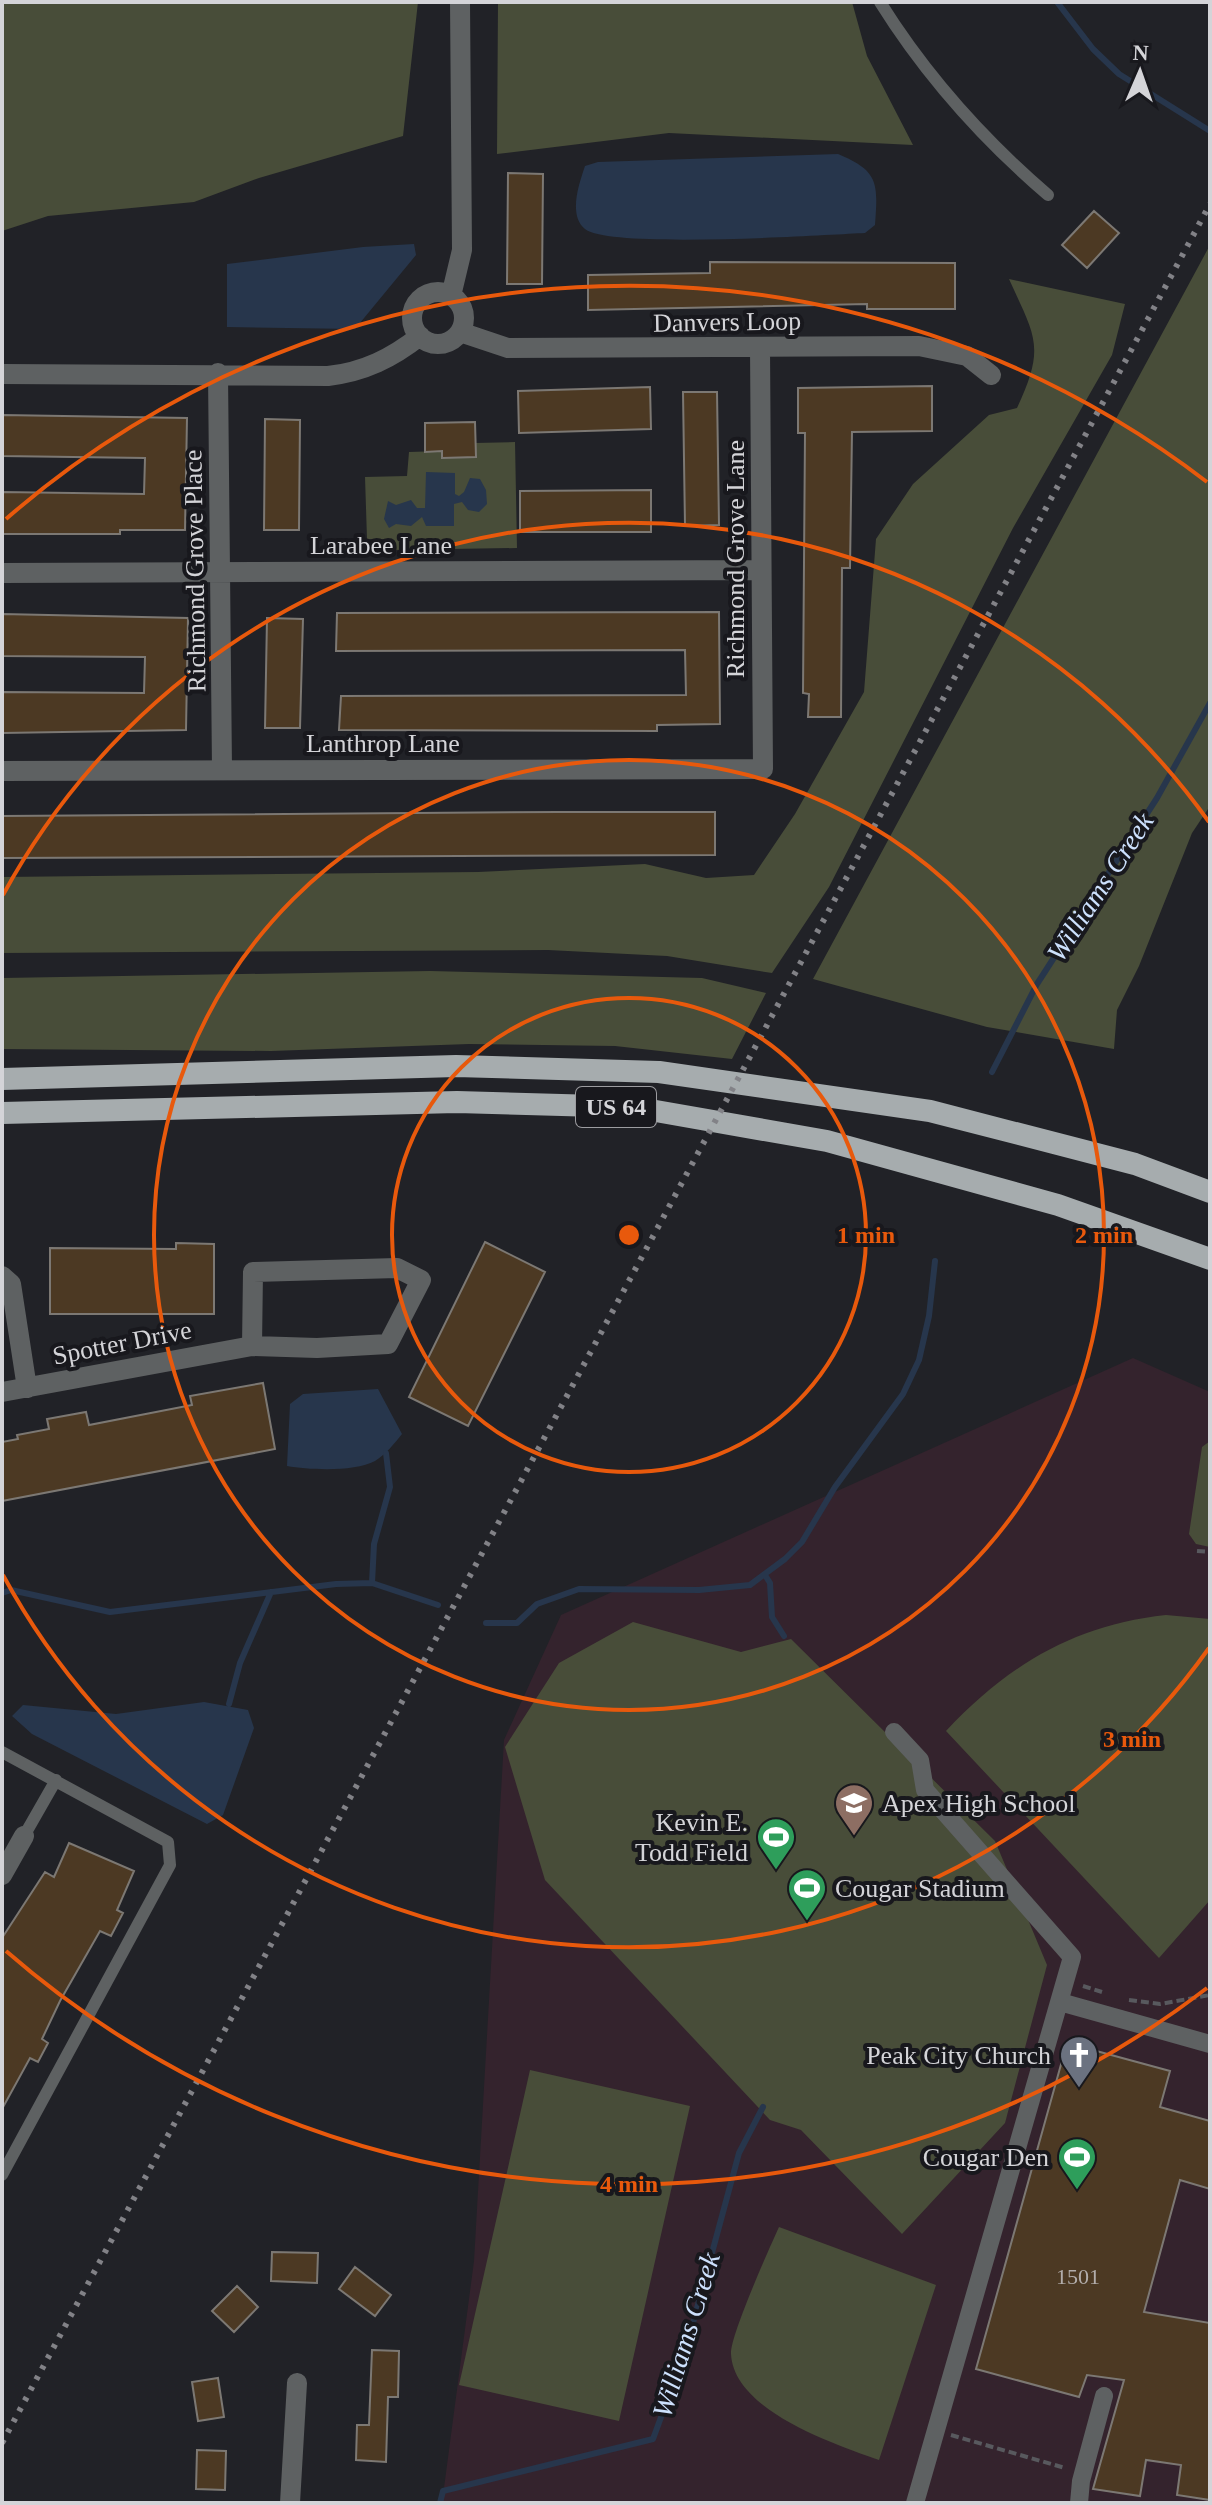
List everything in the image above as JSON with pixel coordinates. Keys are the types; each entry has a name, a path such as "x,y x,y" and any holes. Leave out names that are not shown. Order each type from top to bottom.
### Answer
{"highway":[{"name":"US 64","path":"2,1079 456,1066 659,1072 930,1111 1135,1164 1199,1185 1210,1192"},
{"name":"US 64","path":"2,1113 457,1102 633,1107 827,1141 1058,1205 1210,1259"}],"street":[{"path":"451,296 462,250 460,2"},
{"path":"427,294 451,296 462,308 460,332 442,344 420,336 412,322 415,305 427,294"},
{"name":"Danvers Loop","path":"460,332 508,348 919,346 967,356 991,375"},
{"path":"2,374 355,373 384,361 420,336"},
{"name":"Richmond Grove Lane","path":"760,348 763,769"},
{"name":"Richmond Grove Place","path":"218,373 222,769"},
{"name":"Larabee Lane","path":"2,573 760,570"},
{"name":"Lanthrop Lane","path":"2,771 763,769"},
{"name":"Spotter Drive","path":"2,1392 252,1346 317,1348 388,1344 421,1280 397,1268 253,1272 252,1346"},
{"path":"2,1276 11,1284 27,1388"},
{"path":"894,1732 920,1760 925,1790 1072,1957 915,2503"},
{"path":"2,1875 24,1836"},
{"path":"1060,2002 1210,2044"},
{"path":"290,2503 297,2383"},
{"path":"1079,2503 1083,2473 1104,2396"}],"lane":[{"path":"880,2 898,30 964,113 1048,195"},
{"path":"2,1752 168,1842 170,1865 2,2175"},
{"path":"24,1836 56,1780"}],"path":[{"path":"1197,1551 1210,1552"},
{"path":"1066,1981 1115,1996"},
{"path":"1128,1999 1160,2004 1210,1995"},
{"path":"936,2431 1083,2473"}],"shaded area":[{"name":"Apex High School","path":"1133,1358 1210,1392 1210,2503 442,2503 474,2261 504,1740 561,1615"}],"green space":[{"path":"2,2 418,2 403,136 259,178 194,202 48,216 2,231"},
{"path":"498,2 852,2 867,56 913,145 669,133 497,154"},
{"path":"1210,245 1210,806 1192,833 1139,966 1117,1010 1114,1049 987,1027 813,979"},
{"path":"1009,279 1125,304 1112,355 1013,528 829,887 772,973 667,956 548,950 2,953 2,877 478,872 645,864 706,878 754,875 795,814 864,692 876,539 913,484 989,415 1017,408 1026,387 1032,370 1034,342"},
{"path":"515,442 517,548 390,550 390,539 367,539 365,477 407,476 409,452 442,451 443,458 475,457 475,443"},
{"path":"430,971 702,978 766,993 732,1059 615,1046 469,1044 271,1051 2,1049 2,978"},
{"path":"1210,1441 1210,1547 1196,1544 1189,1534 1202,1447"},
{"path":"1166,1615 1210,1619 1210,1900 1159,1958 946,1731 994,1686 1046,1652 1102,1628"},
{"name":"Cougar Stadium","path":"633,1622 741,1652 791,1639 995,1841 1047,1965 1005,2123 902,2234 801,2130 770,2120 545,1880 505,1747 559,1663"},
{"path":"530,2070 690,2106 619,2421 459,2385"},
{"path":"779,2227 936,2285 879,2460 790,2422 749,2392 736,2374 732,2344"}],"water":[{"path":"838,154 862,166 873,180 875,225 865,233 673,240 633,238 602,235 585,229 577,216 576,199 585,166 598,162"},
{"path":"414,244 416,255 355,329 227,327 227,264 363,247"},
{"path":"426,472 455,473 455,494 459,496 470,478 480,479 486,490 487,504 479,512 468,510 462,502 454,504 454,526 426,526 422,517 411,526 396,524 389,528 384,519 388,501 396,505 411,500 417,508 425,508"},
{"path":"378,1389 402,1434 383,1455 366,1465 344,1468 287,1466 290,1404 303,1394"},
{"path":"204,1702 248,1710 254,1728 223,1815 207,1824 32,1734 12,1716 23,1705 116,1714"}],"building":[{"path":"508,173 543,174 542,284 507,284"},
{"path":"1094,211 1119,233 1087,268 1062,245"},
{"path":"710,262 955,263 955,309 867,309 867,304 588,310 588,275 710,273"},
{"path":"932,386 932,431 852,432 850,568 842,568 841,717 808,717 809,694 803,693 805,433 798,433 798,388"},
{"path":"650,387 651,429 519,433 518,391"},
{"path":"683,392 717,392 719,525 685,526"},
{"path":"2,415 187,418 185,530 120,530 120,534 2,534 2,492 144,494 145,458 2,456"},
{"path":"265,419 300,420 299,530 264,530"},
{"path":"475,422 476,457 442,458 442,451 425,452 425,423"},
{"path":"651,490 651,532 520,532 520,491"},
{"path":"719,612 720,724 657,725 657,731 339,730 341,696 686,695 685,650 336,651 337,613"},
{"path":"2,614 188,618 186,730 2,733 2,692 144,693 145,657 2,656"},
{"path":"267,618 303,619 300,728 265,728"},
{"path":"715,812 715,855 2,858 2,816"},
{"path":"485,1242 545,1272 468,1426 409,1397"},
{"path":"176,1243 214,1244 214,1314 50,1314 50,1248 176,1249"},
{"path":"263,1383 275,1449 2,1501 2,1442 18,1439 17,1435 49,1429 47,1419 86,1412 89,1425 192,1405 190,1396"},
{"path":"69,1843 134,1871 117,1910 123,1913 111,1936 100,1931 42,2039 48,2043 38,2062 30,2058 2,2109 2,1938 45,1872 54,1877"},
{"path":"1067,2043 1170,2071 1160,2107 1210,2121 1210,2189 1180,2180 1144,2312 1210,2323 1210,2500 1177,2495 1181,2465 1146,2460 1140,2496 1093,2489 1124,2380 1087,2375 1079,2397 976,2369"},
{"path":"272,2252 318,2253 317,2283 271,2281"},
{"path":"355,2267 391,2295 375,2316 339,2289"},
{"path":"237,2286 258,2307 234,2332 212,2311"},
{"path":"372,2350 399,2351 398,2397 388,2397 386,2462 356,2460 357,2425 369,2425"},
{"path":"218,2378 224,2417 198,2421 192,2382"},
{"path":"197,2450 226,2451 225,2490 196,2489"}],"waterway":[{"path":"1057,2 1093,49 1119,74 1210,131"},
{"name":"Williams Creek","path":"992,1072 1037,984 1157,798 1210,703"},
{"name":"Williams Creek","path":"486,1623 517,1623 537,1604 579,1589 699,1590 750,1585 785,1559 802,1542 835,1487 903,1394 919,1360 929,1316 935,1261"},
{"path":"372,1583 374,1544 390,1487 386,1453"},
{"name":"Williams Creek","path":"765,1575 770,1583 772,1617 784,1636"},
{"path":"2,1593 11,1590 110,1612 336,1584 372,1583 438,1605"},
{"path":"229,1704 240,1663 271,1592"},
{"name":"Williams Creek","path":"440,2503 443,2491 653,2439 686,2349 739,2153 763,2107"}],"railway":[{"path":"2,2443 1210,204"}],"place":[{"name":"Apex High School","path":"854,1837"},
{"name":"Kevin E. Todd Field","path":"776,1871"},
{"name":"Cougar Stadium","path":"807,1922"},
{"name":"Peak City Church","path":"1079,2089"},
{"name":"Cougar Den","path":"1077,2191"}]}
